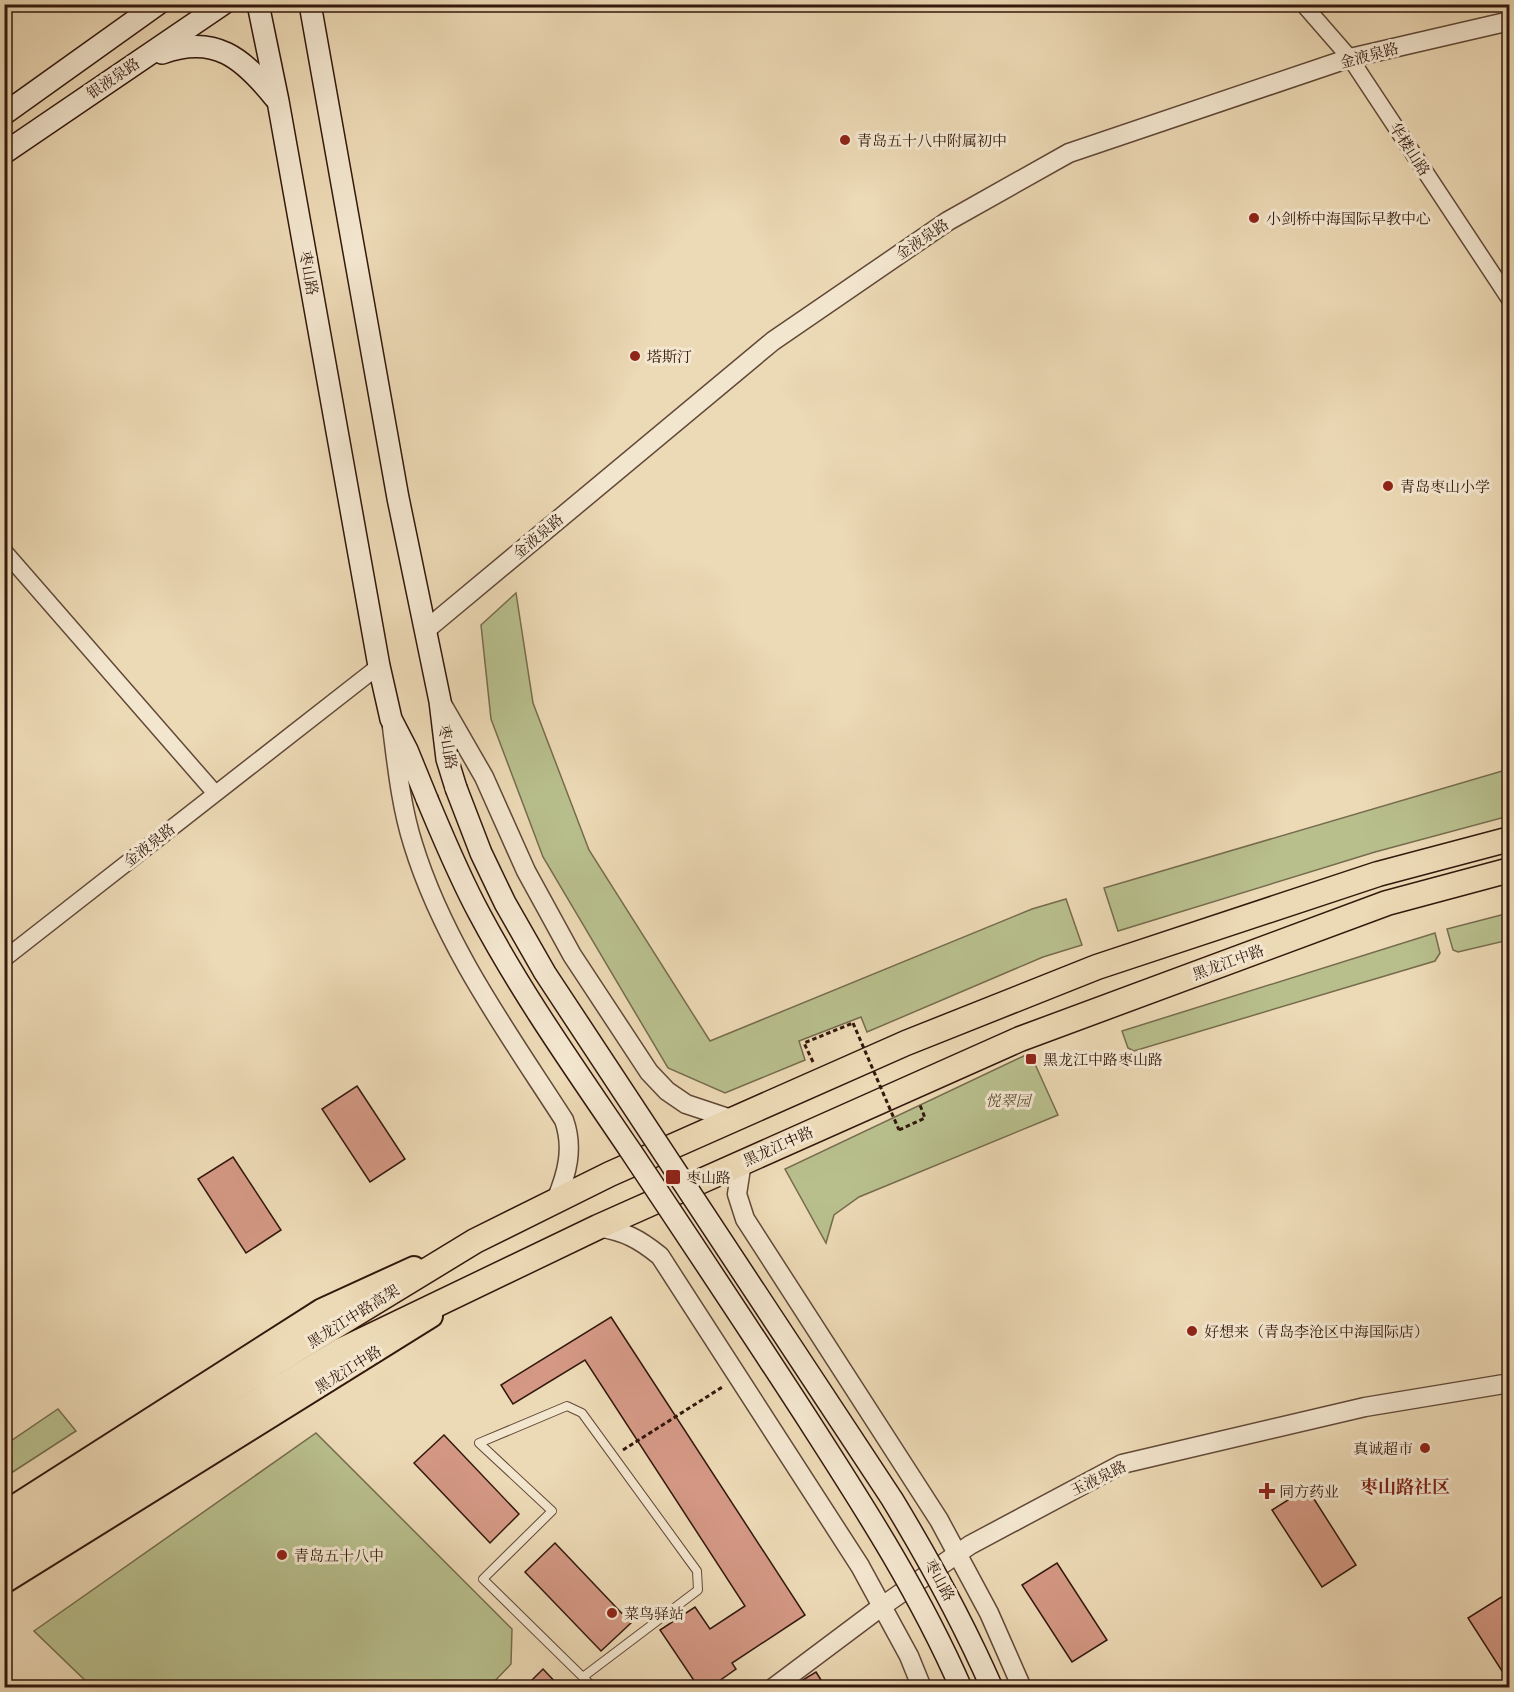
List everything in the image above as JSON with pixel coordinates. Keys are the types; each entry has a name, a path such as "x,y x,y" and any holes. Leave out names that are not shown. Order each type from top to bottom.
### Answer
{"highway":[{"path":"475,1241 556,1200 731,1119 906,1043 1097,967 1378,874 1509,839"},
{"name":"黑龙江中路","path":"492,1276 1020,1039 1387,903 1509,870"},
{"name":"黑龙江中路高架","path":"236,1400 475,1241"},
{"name":"黑龙江中路高架","path":"236,1400 492,1276"},
{"path":"4,1534 106,1466 236,1400"},
{"path":"4,1561 120,1484 236,1400"}],"main road":[{"path":"4,114 158,4"},
{"name":"银液泉路","path":"4,153 223,4"},
{"name":"枣山路","path":"258,4 278,101 379,666 391,719 407,750 455,866 478,913 521,986 733,1304 868,1512 941,1641 961,1688"},
{"name":"枣山路","path":"310,4 398,498 440,700 447,759 481,853 505,903 546,974 892,1499 936,1572 972,1641 992,1688"},
{"path":"139,61 177,47 193,45 220,50 238,59 256,74 278,101"},
{"path":"4,1513 321,1310 475,1241"},
{"name":"黑龙江中路","path":"4,1582 394,1340 492,1276"}],"street":[{"name":"华楼山路","path":"1303,4 1350,58 1509,300"},
{"name":"金液泉路","path":"427,629 773,341 948,221 1069,153 1350,58 1509,21"},
{"path":"4,551 215,793"},
{"name":"金液泉路","path":"4,959 379,666"},
{"name":"枣山路","path":"440,700 484,777 526,871 572,955 649,1072 667,1091 686,1104 731,1119"},
{"name":"枣山路","path":"391,719 402,802 413,844 430,893 475,982 564,1120 567,1129 569,1160 556,1200"},
{"name":"枣山路","path":"742,1162 737,1194 745,1219 939,1520 988,1613 1022,1688"},
{"path":"598,1227 624,1232 644,1243 660,1256 860,1566 909,1656 921,1688"},
{"name":"玉液泉路","path":"773,1688 881,1607 970,1545 1122,1464 1365,1407 1509,1383"}],"lane":[{"path":"583,1677 698,1590 697,1571 582,1413 567,1406 479,1443 552,1511 483,1579 594,1688"}],"path":[{"path":"821,1080 804,1042 853,1023 899,1130 925,1118 912,1087"},
{"path":"614,1456 738,1377"}],"green space":[{"path":"516,593 533,703 589,850 710,1041 1032,909 1066,899 1082,945 1043,957 867,1032 861,1017 799,1041 805,1060 725,1093 668,1068 543,857 491,719 481,625"},
{"path":"1509,769 1509,816 1375,852 1118,931 1104,888"},
{"path":"1509,913 1509,940 1458,952 1453,950 1447,929"},
{"path":"1435,933 1440,953 1435,961 1134,1051 1128,1048 1122,1031"},
{"name":"悦翠园","path":"1030,1053 1058,1115 859,1197 834,1215 826,1243 785,1169"},
{"path":"58,1409 76,1431 5,1477 5,1445"},
{"name":"青岛五十八中","path":"316,1433 512,1629 511,1664 489,1687 92,1687 34,1631"}],"building":[{"path":"357,1086 405,1159 370,1182 322,1109"},
{"path":"233,1157 281,1230 246,1253 198,1179"},
{"path":"611,1317 805,1615 732,1663 736,1669 709,1688 699,1688 660,1630 695,1607 710,1629 745,1606 585,1360 513,1404 501,1385"},
{"path":"444,1435 519,1514 490,1543 414,1463"},
{"path":"1307,1488 1356,1565 1322,1587 1272,1510"},
{"path":"555,1543 631,1623 601,1651 525,1572"},
{"path":"1057,1563 1107,1640 1072,1662 1022,1585"},
{"path":"1503,1596 1509,1606 1509,1682 1468,1618"},
{"path":"543,1669 561,1688 524,1688"},
{"path":"816,1672 826,1688 792,1688 801,1681"}],"place":[{"name":"青岛五十八中附属初中","path":"845,140"},
{"name":"小剑桥中海国际早教中心","path":"1254,218"},
{"name":"塔斯汀","path":"635,356"},
{"name":"青岛枣山小学","path":"1388,486"},
{"name":"黑龙江中路枣山路","path":"1031,1059"},
{"name":"枣山路","path":"673,1177"},
{"name":"好想来（青岛李沧区中海国际店）","path":"1192,1331"},
{"name":"真诚超市","path":"1425,1448"},
{"name":"同方药业","path":"1267,1491"},
{"name":"青岛五十八中","path":"282,1555"},
{"name":"菜鸟驿站","path":"612,1613"}],"district":[{"name":"枣山路社区","path":"1405,1487"}]}
